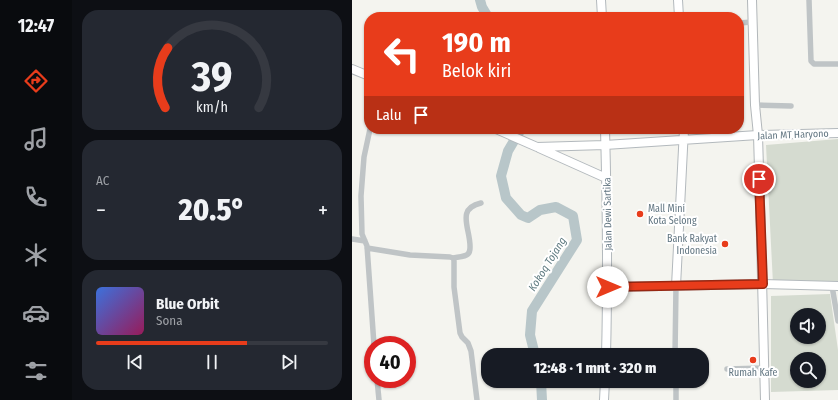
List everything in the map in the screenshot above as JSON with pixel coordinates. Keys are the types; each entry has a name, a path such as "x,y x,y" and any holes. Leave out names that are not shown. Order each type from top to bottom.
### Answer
{"street":[{"path":"601,0 602,12"},
{"path":"678,0 679,12"},
{"path":"752,0 763,284 765,400"},
{"path":"809,0 811,61 814,64 838,64"},
{"path":"744,23 752,22"},
{"path":"352,69 364,74"},
{"path":"755,105 792,106"},
{"name":"Jalan MT Haryono","path":"533,145 605,145 758,135 838,133"},
{"path":"369,134 364,157 361,196 362,234 367,248 373,336"},
{"path":"507,134 606,178"},
{"name":"Jalan Dewi Sartika","path":"605,134 608,287 606,348"},
{"path":"675,348 676,286 684,134"},
{"path":"367,248 410,255 453,258 468,254 470,251 470,242 466,212 473,204 481,203"},
{"path":"352,239 365,241"},
{"path":"453,258 454,287 460,332 462,337 468,343 471,351 477,400"},
{"path":"608,287 763,284 835,286 838,321"},
{"path":"727,369 765,368"},
{"path":"378,388 379,400"},
{"path":"604,400 605,388"},
{"path":"676,388 676,400"}],"shaded area":[{"path":"838,139 838,281 773,284 766,145"},
{"path":"830,294 838,350 838,390 771,392 771,296"}],"waterway":[{"name":"Kokoq Tojang","path":"480,0 485,12"},
{"name":"Kokoq Tojang","path":"518,134 508,151 501,176 506,198 521,215 528,218 540,210 556,207 573,216 577,240 532,311 530,335 533,348"},
{"name":"Kokoq Tojang","path":"541,388 542,400"}],"place":[{"name":"Mall Mini Kota Selong","path":"640,214"},
{"name":"Bank Rakyat Indonesia","path":"725,244"},
{"name":"Rumah Kafe","path":"753,360"}],"route":[{"path":"608,287 763,284 759,179"}]}
